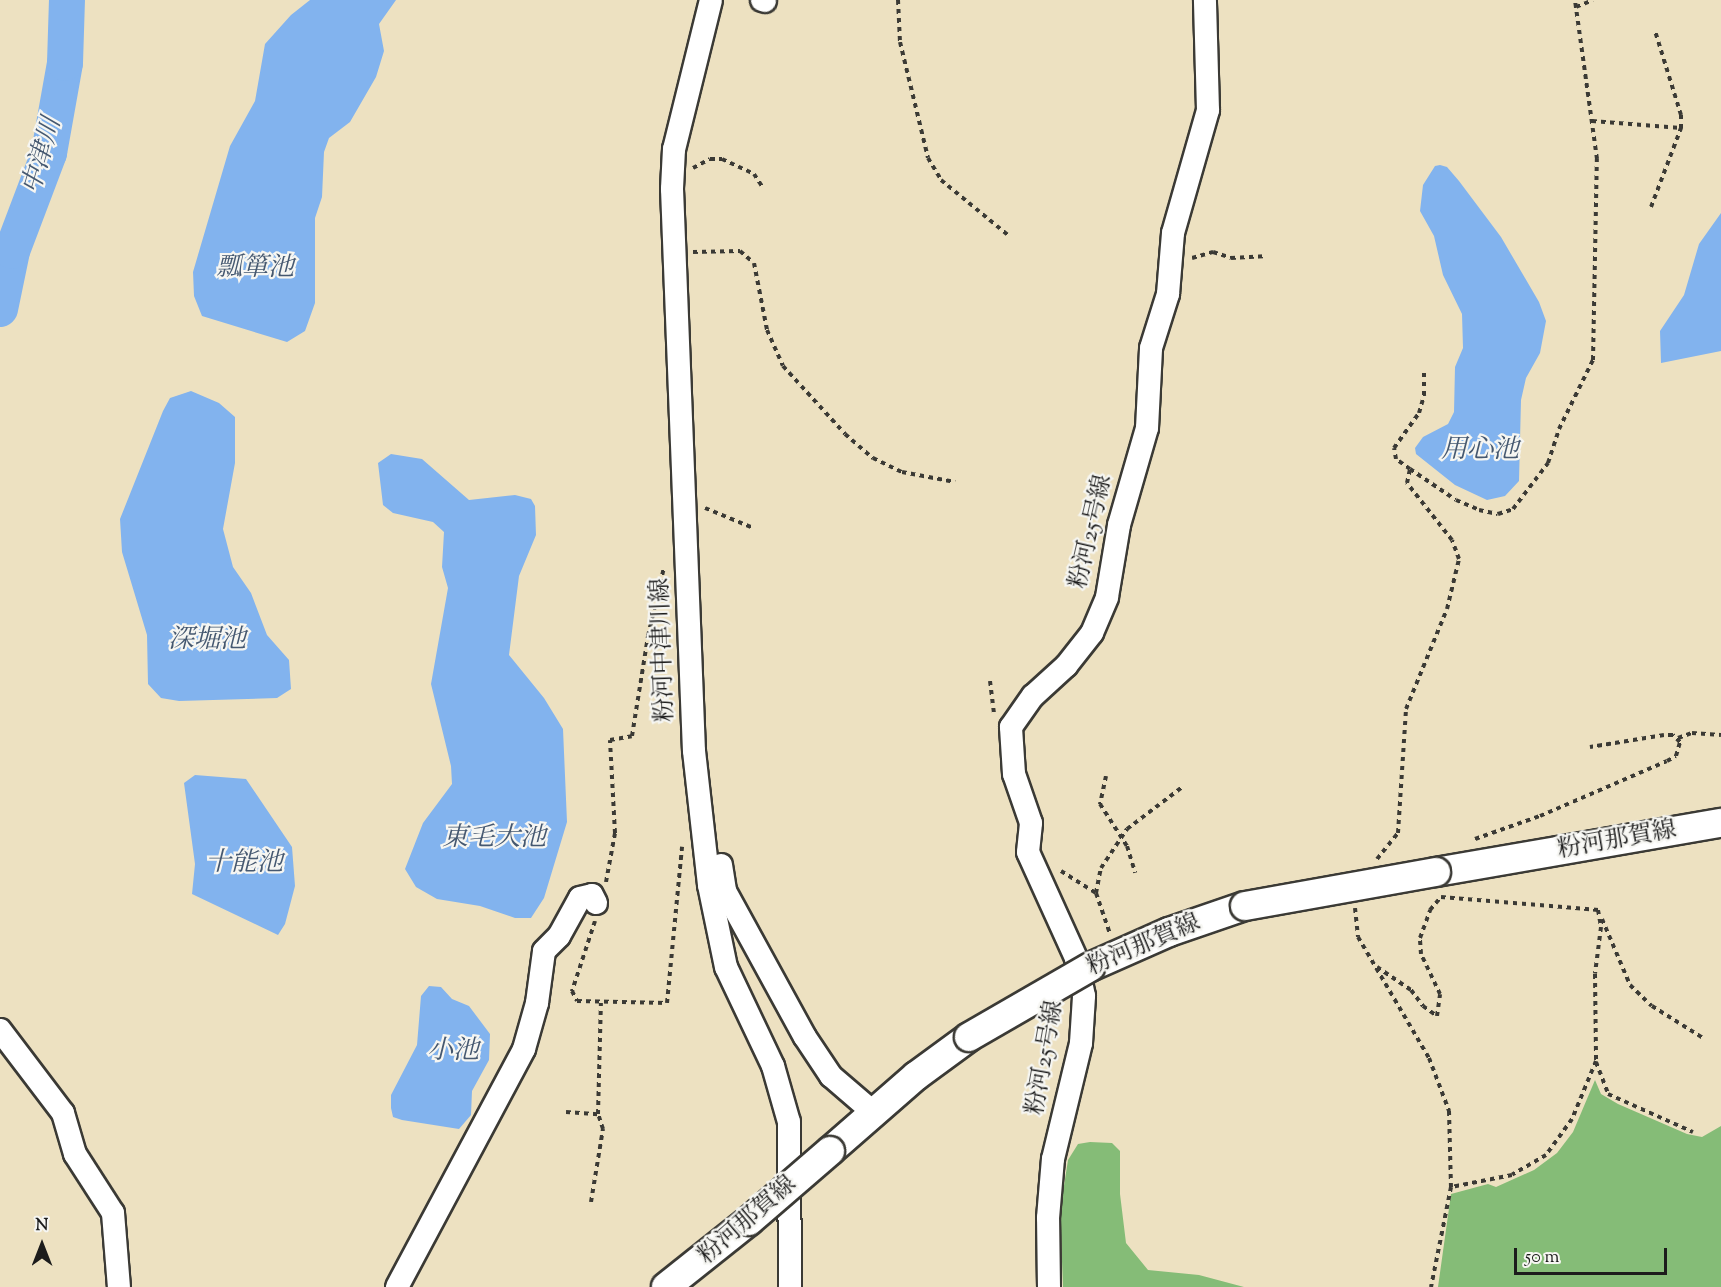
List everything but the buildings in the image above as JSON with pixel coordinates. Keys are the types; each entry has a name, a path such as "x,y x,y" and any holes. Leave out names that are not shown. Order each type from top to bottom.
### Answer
{"main road":[{"name":"粉河那賀線","path":"666,1287 749,1221 874,1113 969,1037 1090,967 1245,906 1443,880 1721,823"}],"street":[{"name":"粉河中津川線","path":"711,0 674,149 672,189 694,751 700,820 726,967 773,1066 789,1122 790,1287"},
{"name":"粉河25号線","path":"1049,1287 1048,1218 1053,1159 1081,1043 1084,996 1076,958 1028,852 1031,823 1014,774 1011,727 1033,696 1066,666 1092,633 1107,597 1119,525 1147,428 1151,348 1168,294 1176,216 1196,163 1209,110 1205,0"},
{"path":"700,820 714,823 725,891 806,1037 831,1076 874,1113"},
{"path":"396,1287 524,1049 537,1003 544,951 559,936 580,898 592,895 596,903"},
{"path":"0,1030 63,1113 75,1154 113,1213 119,1287"}],"path":[{"path":"898,0 900,42 928,158 941,180 1008,235"},
{"path":"1424,368 1424,395 1419,413 1394,448 1396,459 1456,500 1498,514 1513,509 1524,499 1548,463 1559,429 1593,360 1597,159 1575,0"},
{"path":"1576,7 1593,0"},
{"path":"1651,207 1681,128 1681,115 1655,31"},
{"path":"1592,122 1681,128"},
{"path":"672,189 687,172 710,159 737,164 754,174 763,188"},
{"path":"674,252 730,250 747,255 759,274 763,310 774,348 794,381 845,434 873,458 902,472 955,482"},
{"path":"1171,261 1189,260 1206,252 1231,258 1264,256"},
{"path":"1369,867 1398,833 1406,708 1447,609 1459,560 1452,540 1407,483 1410,469"},
{"path":"686,508 713,509 751,527"},
{"path":"665,561 648,636 632,736 610,740 615,833 604,892 596,903 594,925 572,991 577,1000 601,1003 667,1003 682,846 690,827 700,820"},
{"path":"1590,747 1664,735 1678,738 1692,733 1721,735"},
{"path":"1376,966 1411,990 1423,1006 1437,1016 1440,994 1421,954 1420,938 1456,846 1540,816 1667,761 1679,751 1678,738"},
{"path":"1106,776 1100,804 1122,835 1135,873"},
{"path":"1118,955 1096,893 1101,868 1122,835 1181,788"},
{"path":"1056,868 1096,893"},
{"path":"1443,880 1598,910"},
{"path":"1358,898 1355,908 1358,937 1429,1058 1449,1111 1451,1187 1431,1287"},
{"path":"1598,910 1630,985 1652,1006 1703,1038"},
{"path":"1598,910 1596,1061 1608,1094 1693,1132"},
{"path":"591,1202 603,1128 598,1114 601,1003"},
{"path":"1451,1187 1512,1175 1546,1155 1572,1119 1596,1061"},
{"path":"566,1112 598,1114"}],"green space":[{"path":"1595,1080 1601,1094 1618,1104 1687,1134 1702,1137 1721,1126 1721,1287 1438,1287 1451,1194 1488,1184 1496,1187 1534,1170 1557,1153 1573,1132"},
{"path":"1112,1143 1120,1151 1120,1194 1126,1243 1148,1270 1199,1275 1244,1287 1063,1287 1060,1211 1068,1160 1078,1144"}],"water":[{"name":"瓢箪池","path":"310,0 396,0 379,24 384,51 376,77 350,122 329,138 324,152 322,197 315,218 315,303 305,331 287,342 202,316 194,296 193,272 230,146 255,101 265,44 291,15"},
{"name":"用心池","path":"1435,166 1447,167 1459,181 1501,237 1539,302 1546,321 1540,353 1526,378 1521,400 1519,481 1505,496 1487,500 1455,485 1416,454 1415,448 1423,437 1448,424 1454,412 1455,367 1463,348 1462,314 1443,275 1434,236 1420,211 1423,185"},
{"path":"1721,213 1721,351 1661,363 1660,331 1684,295 1699,244"},
{"name":"深堀池","path":"191,391 219,403 235,417 235,463 223,529 233,567 251,593 267,635 289,660 291,689 277,698 179,701 161,698 148,684 147,635 122,552 120,519 170,398"},
{"name":"東毛大池","path":"391,454 422,459 469,500 515,495 531,499 535,506 536,535 519,576 509,655 544,698 563,729 567,822 544,898 531,918 515,918 480,906 437,899 416,887 405,869 423,823 452,784 451,766 431,684 448,588 442,567 444,532 433,522 393,513 383,505 378,463"},
{"name":"十能池","path":"195,775 246,779 292,847 295,886 285,924 278,935 192,894 195,864 184,783"},
{"name":"小池","path":"429,986 441,987 452,999 469,1006 490,1034 489,1060 472,1091 471,1115 459,1129 402,1120 393,1117 391,1108 391,1095 417,1045 421,996"}],"waterway":[{"name":"中津川","path":"0,309 12,251 49,153 65,63 67,0"}]}
